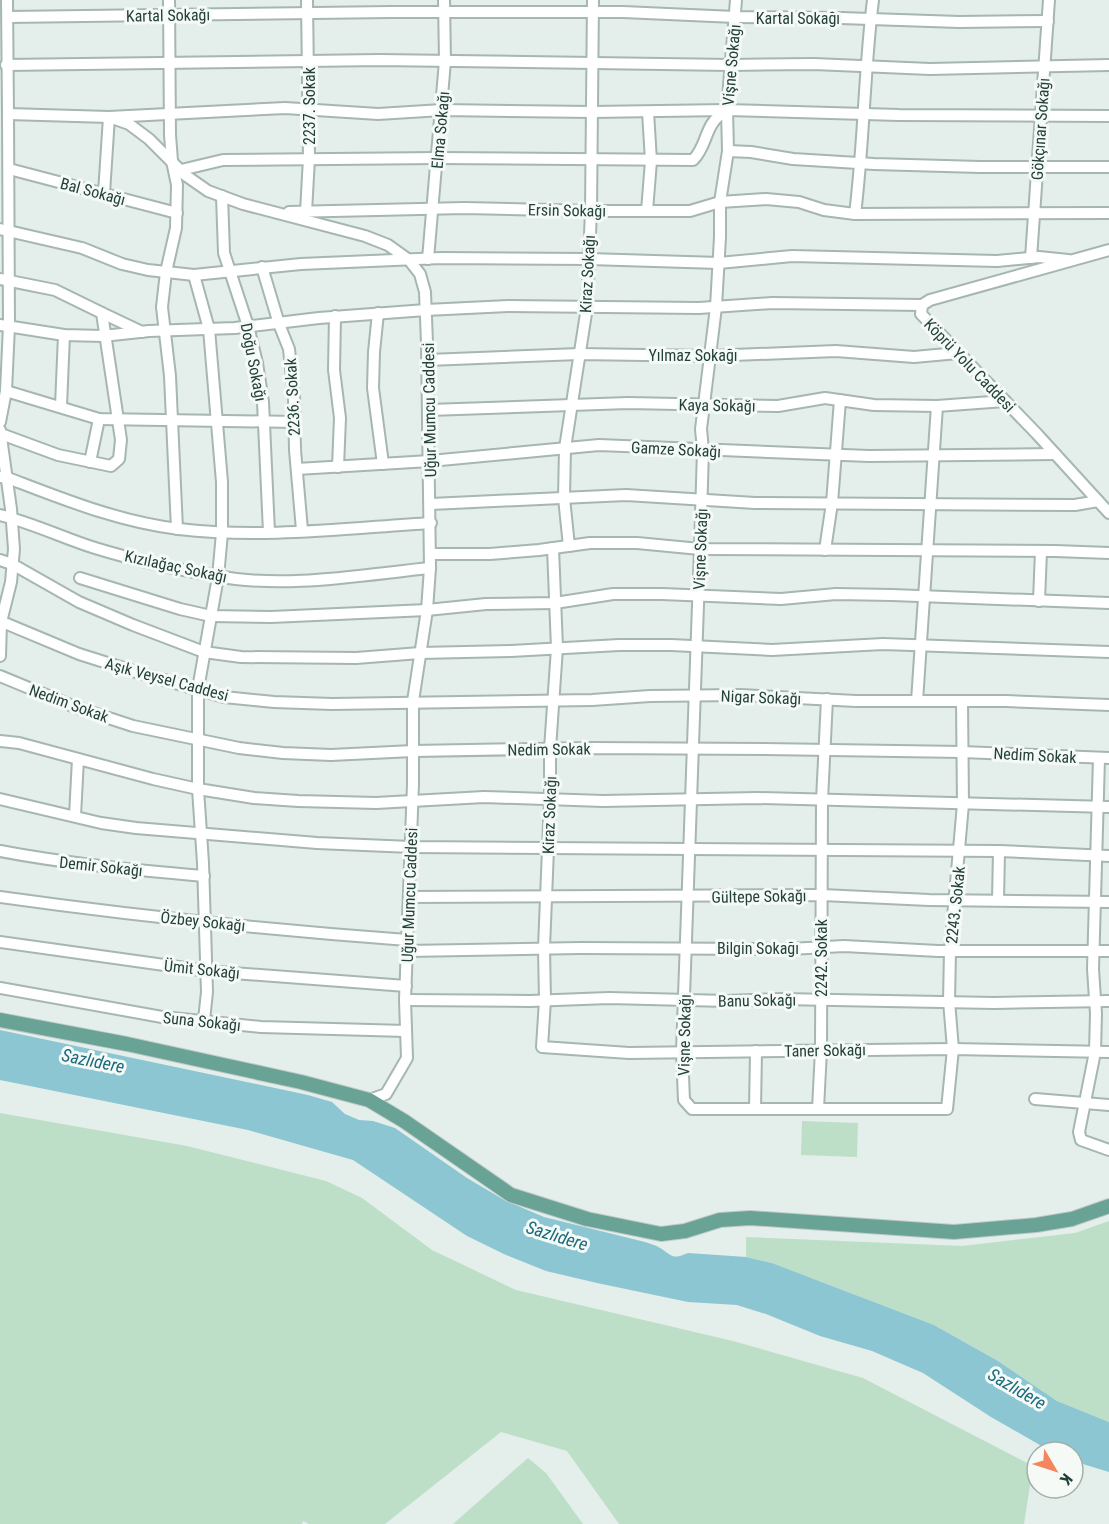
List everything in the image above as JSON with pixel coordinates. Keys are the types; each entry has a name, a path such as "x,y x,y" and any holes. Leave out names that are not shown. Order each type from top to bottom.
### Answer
{"main road":[{"path":"0,1020 127,1044 301,1082 369,1100 404,1120 511,1195 587,1219 646,1232 674,1233 720,1220 750,1218 954,1232 1072,1219 1109,1206"}],"street":[{"path":"169,0 169,113 172,161 177,185 177,213 162,307 172,420 177,529"},
{"name":"2237. Sokak","path":"306,212 309,158 307,0"},
{"path":"351,13 352,0"},
{"name":"Elma Sokağı","path":"428,259 442,110 445,61 444,0"},
{"name":"Kiraz Sokağı","path":"569,546 564,498 565,448 587,306 592,160 593,0"},
{"name":"Vişne Sokağı","path":"736,0 727,110 728,151 720,202 716,307 701,429 703,450 700,549 682,1052 684,1100 692,1109 755,1109"},
{"path":"855,214 862,163 866,66 873,0"},
{"name":"Gökçınar Sokağı","path":"1031,258 1049,0"},
{"path":"0,656 0,621 11,582 12,564 12,518 4,477 0,423 6,391 4,372 4,181 9,169 3,135 8,114 3,80 6,65 5,10"},
{"name":"Kartal Sokağı","path":"5,10 169,15 593,14 622,12 959,22 1048,21"},
{"path":"6,65 309,61 814,64 930,69 1109,65"},
{"path":"104,194 109,117 309,108 378,114 442,110 648,112 727,110 864,114 1109,116"},
{"path":"181,170 223,160 309,158 693,160 699,154 707,130 715,117 727,110"},
{"path":"647,211 651,161 648,112"},
{"name":"Uğur Mumcu Caddesi","path":"8,114 109,117 129,124 208,191 365,236 388,245 409,260 420,274 426,292 431,523 427,610 413,701 411,847 405,1000 407,1058 386,1094 369,1100"},
{"path":"728,151 751,152 793,159 862,163 1109,167"},
{"name":"Bal Sokağı","path":"9,169 177,213"},
{"name":"Doğu Sokağı","path":"222,196 224,253 248,326 257,363 264,421 269,532"},
{"name":"Ersin Sokağı","path":"276,212 434,208 690,211 720,202 766,199 799,202 824,210 855,214 1109,213"},
{"path":"4,229 82,248 122,264 166,272 194,274 262,267 428,259 589,259 719,263 792,256 997,261 1031,258 1068,260"},
{"name":"Köprü Yolu Caddesi","path":"1109,250 930,300 922,304 921,314 1109,513"},
{"name":"2236. Sokak","path":"262,267 289,349 302,530"},
{"path":"194,274 210,329 222,482 222,533 218,577 198,689 198,789 207,971 204,1020"},
{"path":"4,280 56,290 142,332"},
{"path":"5,325 64,335 107,336 165,330 279,324 335,316 426,309 508,306 716,307 772,303 922,304"},
{"path":"1,434 58,455 111,466 116,464 121,440 102,313"},
{"path":"378,313 373,388 383,464"},
{"path":"335,316 334,370 340,418 338,466"},
{"path":"60,406 64,335"},
{"name":"Yılmaz Sokağı","path":"428,360 579,354 709,356 836,351 914,357 958,353"},
{"path":"6,391 99,419 295,422"},
{"name":"Kaya Sokağı","path":"429,410 628,403 778,405 825,398 874,405 937,406 1005,401"},
{"path":"825,550 832,503 840,400"},
{"path":"917,701 937,406"},
{"path":"90,462 99,419"},
{"name":"Gamze Sokağı","path":"297,469 430,461 599,445 836,455 1055,454"},
{"path":"4,477 104,513 177,529 222,533 269,532 431,523"},
{"path":"431,504 626,495 755,503 1075,505 1098,501"},
{"name":"Kızılağaç Sokağı","path":"0,515 94,548 218,577 272,581 430,568"},
{"path":"430,554 490,554 590,543 637,543 700,549 1109,553"},
{"name":"Kiraz Sokağı","path":"542,1047 550,749 557,648 553,548"},
{"path":"1039,601 1041,551"},
{"path":"0,560 12,564 79,602 177,643 204,652 241,657 356,658 420,653 619,645 772,650 883,644 1109,652"},
{"path":"80,578 180,609 212,616 271,617 427,610 486,604 555,603 613,594 781,599 836,594 1109,603"},
{"name":"Aşık Veysel Caddesi","path":"0,621 79,654 224,697 332,704 413,701"},
{"name":"Nedim Sokak","path":"0,676 133,726 239,748 307,754 550,749 693,749 962,752 1104,758"},
{"name":"Nigar Sokağı","path":"413,701 740,695 1109,705"},
{"name":"2242. Sokak","path":"818,1109 821,1050 822,800 827,699"},
{"name":"2243. Sokak","path":"818,1109 947,1109 953,1048 949,1001 950,951 963,804 962,701"},
{"path":"0,741 20,743 198,789 254,798 298,801 412,802 484,797 603,801 758,798 1104,807"},
{"path":"1104,758 1104,807 1097,856 1094,950 1095,1052 1079,1132 1081,1140 1109,1150"},
{"path":"75,816 78,759"},
{"path":"0,799 101,823 136,828 317,843 411,847 999,851 1109,856"},
{"name":"Demir Sokağı","path":"0,851 128,870 204,876"},
{"path":"998,900 999,851"},
{"name":"Gültepe Sokağı","path":"409,897 822,896 1109,902"},
{"name":"Özbey Sokağı","path":"0,897 407,946"},
{"name":"Ümit Sokağı","path":"0,942 207,971 406,986"},
{"name":"Bilgin Sokağı","path":"407,946 544,948 844,946 950,951 1109,951"},
{"name":"Suna Sokağı","path":"0,988 162,1017 315,1030 406,1031"},
{"name":"Banu Sokağı","path":"405,1000 609,998 994,1003 1109,1001"},
{"name":"Taner Sokağı","path":"542,1047 629,1053 953,1048 1109,1052"},
{"path":"756,1051 755,1109 818,1109"},
{"path":"1035,1099 1084,1105 1109,1105"}],"green space":[{"path":"0,1113 187,1146 326,1181 362,1198 432,1250 516,1290 733,1341 863,1378 1025,1462 1025,1500 1028,1500 1024,1524 619,1524 567,1451 501,1432 385,1524 309,1524 303,1521 302,1524 0,1524"},
{"path":"802,1121 858,1123 857,1157 801,1155"},
{"path":"1109,1221 1109,1422 1057,1401 998,1361 934,1325 772,1263 746,1257 746,1237 962,1246 1075,1233"},
{"path":"528,1458 546,1473 583,1524 453,1524"}],"water":[{"name":"Sazlıdere","path":"0,1030 332,1102 345,1114 359,1120 373,1121 395,1128 467,1178 506,1201 544,1217 645,1242 673,1256 688,1253 746,1257 772,1263 934,1325 998,1361 1057,1401 1109,1422 1109,1472 1085,1465 1085,1440 1031,1440 923,1373 872,1351 820,1336 737,1305 688,1302 597,1283 546,1271 506,1255 467,1236 353,1160 248,1130 0,1080"}]}
